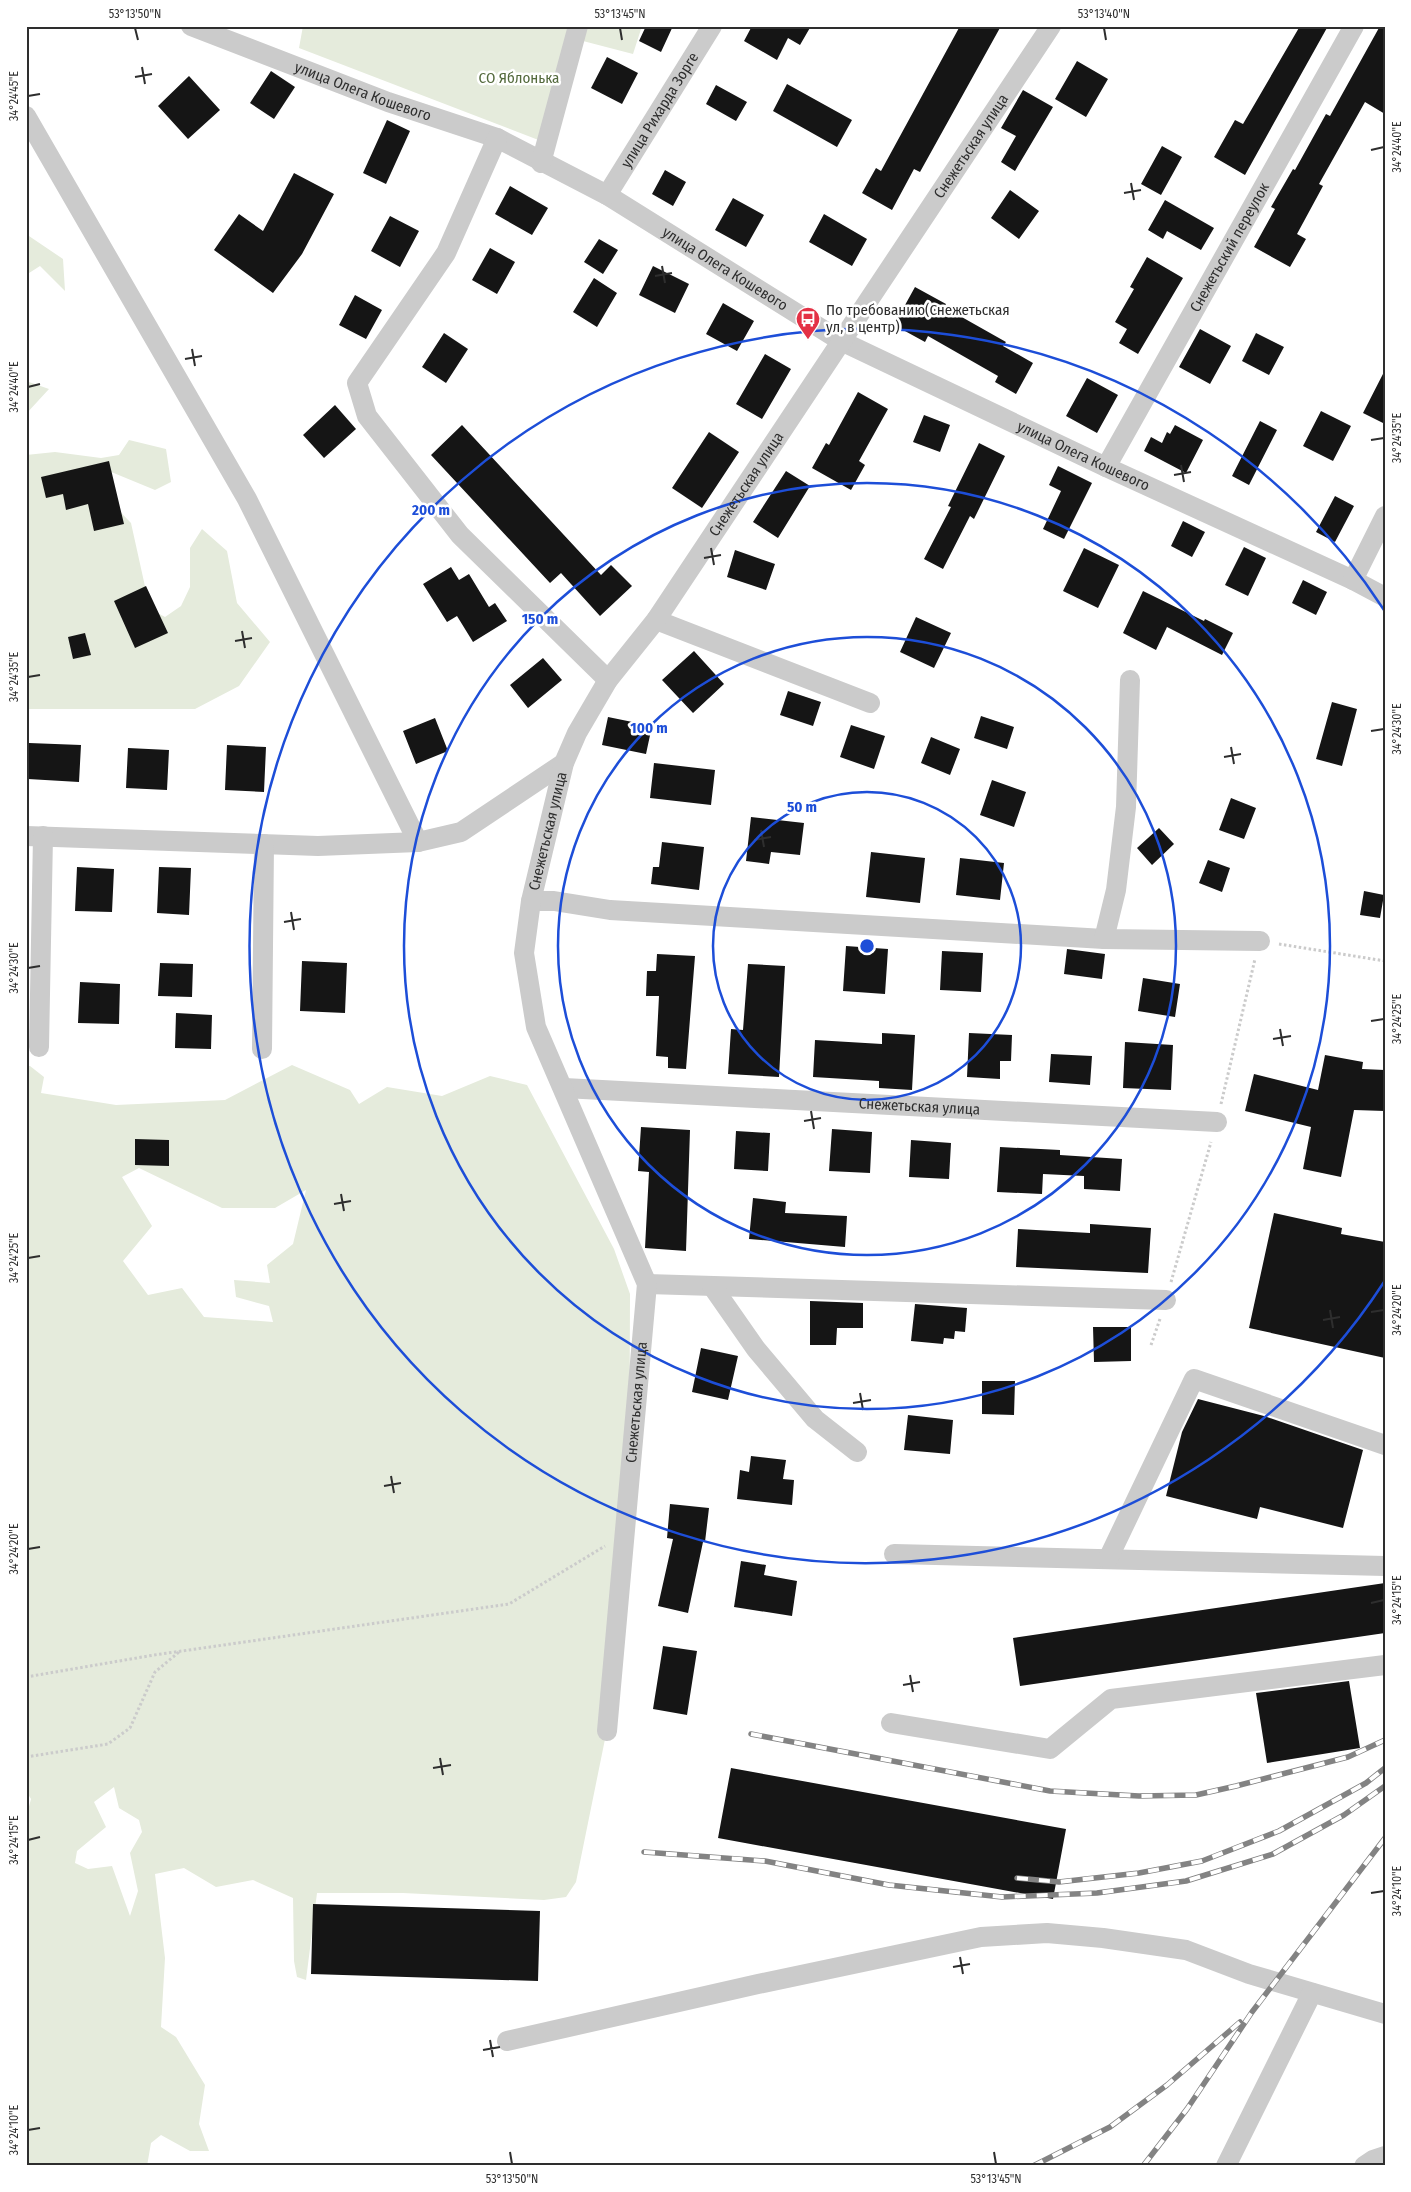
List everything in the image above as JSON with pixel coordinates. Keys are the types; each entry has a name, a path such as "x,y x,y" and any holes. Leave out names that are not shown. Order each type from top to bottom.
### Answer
{"street":[{"name":"улица Олега Кошевого","path":"190,26 388,102 497,138 608,195 841,341 1106,467 1353,580 1385,597"},
{"path":"542,162 578,26"},
{"name":"улица Рихарда Зорге","path":"608,195 712,26"},
{"name":"Снежетьская улица","path":"607,1731 647,1284 564,1088 536,1027 524,953 531,901 564,762 577,733 608,680 656,620 1051,26"},
{"name":"Снежетьский переулок","path":"1106,467 1354,26"},
{"path":"26,116 247,498 418,842"},
{"path":"497,138 446,253 357,383 367,416 460,535 608,680"},
{"path":"1353,580 1385,516"},
{"path":"656,620 870,703"},
{"path":"1104,939 1116,890 1126,808 1130,680"},
{"path":"39,1047 35,836 318,846 418,842 461,832 564,762"},
{"path":"262,1049 264,844"},
{"path":"531,901 554,901 610,910 1104,939 1260,941"},
{"name":"Снежетьская улица","path":"564,1088 1217,1122"},
{"path":"647,1284 1166,1300"},
{"path":"712,1286 756,1349 815,1419 857,1452"},
{"path":"1108,1559 1194,1379 1385,1445"},
{"path":"894,1554 1385,1566"},
{"path":"891,1723 1050,1749 1111,1699 1385,1665"},
{"path":"507,2041 758,1984 981,1937 1046,1933 1104,1938 1186,1950 1249,1974 1385,2014"},
{"path":"1226,2166 1312,1993"},
{"path":"1364,2166 1373,2160 1385,2156"}],"path":[{"path":"1260,941 1385,961"},
{"path":"26,1677 180,1652 510,1604 624,1534"},
{"path":"26,1757 108,1744 130,1728 154,1672 180,1652"}],"green space":[{"name":"СО Яблонька","path":"303,26 642,26 633,54 583,41 554,146 299,48"},
{"path":"26,234 63,259 65,291 40,266 26,275"},
{"path":"26,381 49,389 26,414"},
{"path":"129,440 166,449 171,482 155,490 104,469 104,495 131,523 150,609 165,617 181,606 190,587 190,548 202,529 227,551 237,603 270,642 239,686 195,709 26,709 26,455 55,452 101,458 119,455"},
{"path":"292,1065 350,1090 359,1104 387,1087 442,1096 490,1076 527,1085 614,1249 630,1294 629,1553 616,1685 576,1882 566,1897 544,1900 403,1893 317,1893 306,1980 297,1977 294,1961 293,1898 253,1880 216,1887 184,1868 155,1874 165,1958 161,2027 176,2037 205,2085 199,2124 209,2151 190,2151 161,2135 151,2143 147,2166 26,2166 26,1818 31,1799 26,1791 26,1066 30,1066 44,1077 41,1093 116,1105 225,1100","holes":["139,1168 222,1208 275,1208 306,1190 293,1244 267,1265 270,1283 234,1280 236,1297 269,1306 273,1322 204,1317 182,1288 148,1295 123,1261 152,1226 122,1177","114,1787 119,1808 139,1820 142,1832 130,1853 138,1891 130,1916 112,1866 88,1869 75,1863 77,1851 106,1827 94,1802"]}],"building":[{"path":"646,26 673,26 661,52 639,41"},
{"path":"752,26 811,26 800,45 788,38 777,60 744,41"},
{"path":"960,26 1001,26 920,172 914,169 892,210 862,193 876,168 881,171"},
{"path":"1300,26 1328,26 1245,175 1214,157 1235,120 1243,124"},
{"path":"1380,26 1385,26 1385,114 1365,102 1319,184 1323,186 1297,234 1306,239 1290,267 1254,247 1275,209 1271,207 1293,169 1295,170 1326,114 1330,116"},
{"path":"607,57 638,73 622,104 591,88"},
{"path":"1077,61 1108,79 1086,117 1055,99"},
{"path":"271,71 295,87 274,119 250,103"},
{"path":"189,76 220,110 188,139 158,106"},
{"path":"787,84 852,120 837,147 773,111"},
{"path":"716,85 747,102 736,121 706,104"},
{"path":"1023,90 1053,107 1015,171 1001,162 1016,136 1001,128"},
{"path":"387,120 410,131 386,184 363,173"},
{"path":"1162,146 1182,157 1161,195 1141,184"},
{"path":"665,170 686,182 673,206 652,194"},
{"path":"294,173 334,194 302,254 273,293 214,250 239,214 263,231"},
{"path":"510,186 548,208 532,235 495,214"},
{"path":"1010,190 1039,211 1019,239 991,218"},
{"path":"733,198 764,215 746,247 715,230"},
{"path":"1165,200 1214,228 1201,250 1167,231 1163,239 1148,230"},
{"path":"824,214 867,239 852,266 809,242"},
{"path":"390,216 419,231 400,267 371,251"},
{"path":"599,239 618,250 603,274 584,262"},
{"path":"490,248 515,262 497,294 472,280"},
{"path":"1147,257 1183,278 1138,354 1119,343 1127,329 1115,322 1134,289 1130,287"},
{"path":"653,266 689,284 675,313 639,295"},
{"path":"594,278 617,293 597,327 573,312"},
{"path":"915,287 946,304 944,307 1006,342 1003,346 1033,363 1016,394 995,382 998,376 928,336 925,342 894,325"},
{"path":"355,295 382,310 366,339 339,325"},
{"path":"723,303 754,321 737,351 706,334"},
{"path":"1200,329 1231,346 1210,384 1179,367"},
{"path":"444,333 468,349 446,383 422,367"},
{"path":"1256,333 1284,347 1269,375 1242,361"},
{"path":"765,354 791,369 762,419 736,404"},
{"path":"1385,370 1385,424 1363,413"},
{"path":"1087,378 1118,395 1097,433 1066,416"},
{"path":"858,392 888,409 859,461 865,465 851,490 812,468 826,443 829,445"},
{"path":"335,405 356,429 324,458 303,435"},
{"path":"1321,411 1351,426 1333,461 1303,446"},
{"path":"924,415 950,425 940,452 913,442"},
{"path":"1260,421 1277,430 1249,485 1232,476"},
{"path":"462,425 601,575 611,565 632,586 600,616 561,573 550,583 431,455"},
{"path":"1175,425 1203,440 1186,473 1144,451 1151,437 1162,443 1167,432 1170,434"},
{"path":"709,432 739,452 702,508 672,488"},
{"path":"979,443 1005,456 974,519 970,516 943,569 924,559 951,507 948,506"},
{"path":"109,461 124,524 94,531 88,504 66,510 63,494 46,498 41,477"},
{"path":"1058,466 1092,483 1064,539 1043,529 1061,491 1049,485"},
{"path":"786,471 810,486 778,538 753,522"},
{"path":"1335,496 1354,506 1335,542 1316,532"},
{"path":"1183,521 1205,532 1192,557 1171,546"},
{"path":"1244,547 1266,558 1248,596 1225,585"},
{"path":"1084,548 1119,565 1098,608 1063,591"},
{"path":"735,550 775,564 766,590 727,577"},
{"path":"451,567 459,580 469,574 489,607 495,603 507,621 473,642 457,616 447,622 423,584"},
{"path":"1303,580 1327,592 1316,615 1292,603"},
{"path":"146,586 168,633 135,648 114,601"},
{"path":"1143,591 1233,633 1222,655 1167,627 1156,650 1123,633"},
{"path":"916,617 951,633 934,668 900,652"},
{"path":"85,633 91,655 73,659 68,637"},
{"path":"694,651 724,684 693,713 662,680"},
{"path":"543,658 562,680 528,708 510,685"},
{"path":"788,691 821,702 813,726 780,715"},
{"path":"1332,702 1357,709 1342,766 1316,759"},
{"path":"981,716 1014,727 1007,749 974,738"},
{"path":"608,717 652,726 646,754 602,745"},
{"path":"435,718 448,751 416,764 403,731"},
{"path":"851,725 885,736 874,769 840,757"},
{"path":"931,737 960,749 950,775 921,763"},
{"path":"29,743 81,745 79,782 28,779"},
{"path":"227,745 266,747 264,792 225,790"},
{"path":"128,748 169,750 167,790 126,788"},
{"path":"654,763 715,770 711,805 650,798"},
{"path":"992,780 1026,792 1014,827 980,815"},
{"path":"1231,798 1256,808 1244,839 1219,830"},
{"path":"751,817 804,823 800,855 771,852 769,864 746,861"},
{"path":"1159,828 1174,844 1152,865 1137,848"},
{"path":"662,842 704,847 699,890 651,884 653,867 659,867"},
{"path":"871,852 925,858 920,903 866,897"},
{"path":"960,858 1004,863 1000,900 956,895"},
{"path":"1208,860 1230,868 1222,892 1199,883"},
{"path":"77,867 114,869 112,912 75,911"},
{"path":"159,867 191,868 189,915 157,913"},
{"path":"1364,891 1384,895 1380,918 1360,915"},
{"path":"846,946 888,949 885,994 843,991"},
{"path":"1067,949 1105,954 1102,979 1064,974"},
{"path":"942,951 983,953 981,992 940,990"},
{"path":"657,954 695,956 686,1069 668,1068 668,1057 656,1056 659,996 646,996 647,971 656,971"},
{"path":"302,961 347,963 345,1013 300,1011"},
{"path":"160,963 193,964 192,997 158,996"},
{"path":"748,964 785,966 779,1077 728,1074 731,1029 743,1030"},
{"path":"1143,978 1180,984 1175,1017 1138,1011"},
{"path":"80,982 120,984 119,1024 78,1023"},
{"path":"176,1013 212,1015 211,1049 175,1048"},
{"path":"882,1033 915,1035 912,1090 879,1088 879,1081 813,1077 815,1040 882,1044"},
{"path":"969,1033 1012,1035 1011,1061 1000,1061 1000,1079 967,1077"},
{"path":"1125,1042 1173,1045 1171,1090 1123,1088"},
{"path":"1051,1054 1092,1056 1090,1085 1049,1082"},
{"path":"1325,1055 1363,1062 1362,1069 1385,1070 1385,1111 1354,1110 1341,1177 1303,1169 1311,1127 1245,1111 1254,1074 1318,1090"},
{"path":"641,1127 690,1130 686,1251 645,1248 649,1172 638,1171"},
{"path":"832,1129 872,1132 870,1173 829,1171"},
{"path":"736,1131 770,1133 768,1171 734,1169"},
{"path":"135,1139 169,1140 169,1166 135,1165"},
{"path":"911,1140 951,1143 949,1179 909,1177"},
{"path":"1000,1147 1060,1150 1060,1155 1122,1159 1120,1191 1084,1189 1084,1176 1043,1174 1042,1194 997,1192"},
{"path":"753,1198 786,1202 785,1213 847,1216 845,1247 749,1239"},
{"path":"1274,1213 1342,1228 1341,1234 1385,1242 1385,1358 1249,1328"},
{"path":"1090,1224 1151,1228 1148,1273 1016,1267 1018,1229 1090,1233"},
{"path":"810,1301 863,1303 863,1328 837,1328 836,1345 810,1345"},
{"path":"915,1304 967,1308 965,1332 955,1331 954,1339 944,1338 943,1344 911,1341"},
{"path":"1093,1327 1131,1327 1131,1361 1094,1362"},
{"path":"701,1348 738,1356 728,1400 692,1392"},
{"path":"982,1381 1015,1381 1014,1415 982,1414"},
{"path":"1198,1399 1264,1416 1363,1450 1343,1528 1260,1507 1257,1519 1166,1496 1182,1432"},
{"path":"908,1415 953,1420 950,1454 904,1450"},
{"path":"751,1456 786,1460 783,1479 794,1480 792,1505 737,1499 740,1470 749,1472"},
{"path":"670,1504 709,1508 705,1542 703,1542 688,1613 658,1606 673,1539 667,1538"},
{"path":"741,1561 766,1565 764,1575 797,1581 792,1616 734,1607"},
{"path":"1385,1583 1385,1633 1020,1686 1013,1638"},
{"path":"663,1646 697,1651 687,1715 653,1709"},
{"path":"1349,1681 1360,1748 1267,1763 1256,1693"},
{"path":"731,1768 1066,1829 1053,1899 718,1838"},
{"path":"313,1904 540,1911 538,1981 311,1974"}],"railway":[{"path":"751,1734 1050,1791 1139,1796 1196,1795 1236,1786 1348,1757 1385,1740"},
{"path":"1017,1878 1059,1882 1139,1873 1202,1861 1279,1831 1366,1783 1385,1768"},
{"path":"644,1852 765,1861 889,1885 1002,1897 1097,1893 1186,1881 1273,1854 1344,1815 1385,1786"},
{"path":"1143,2166 1187,2109 1252,2012 1385,1838"},
{"path":"1033,2166 1110,2127 1167,2085 1240,2022"}],"place":[{"name":"По требованию(Снежетьская ул, в центр)","path":"808,340"}]}
